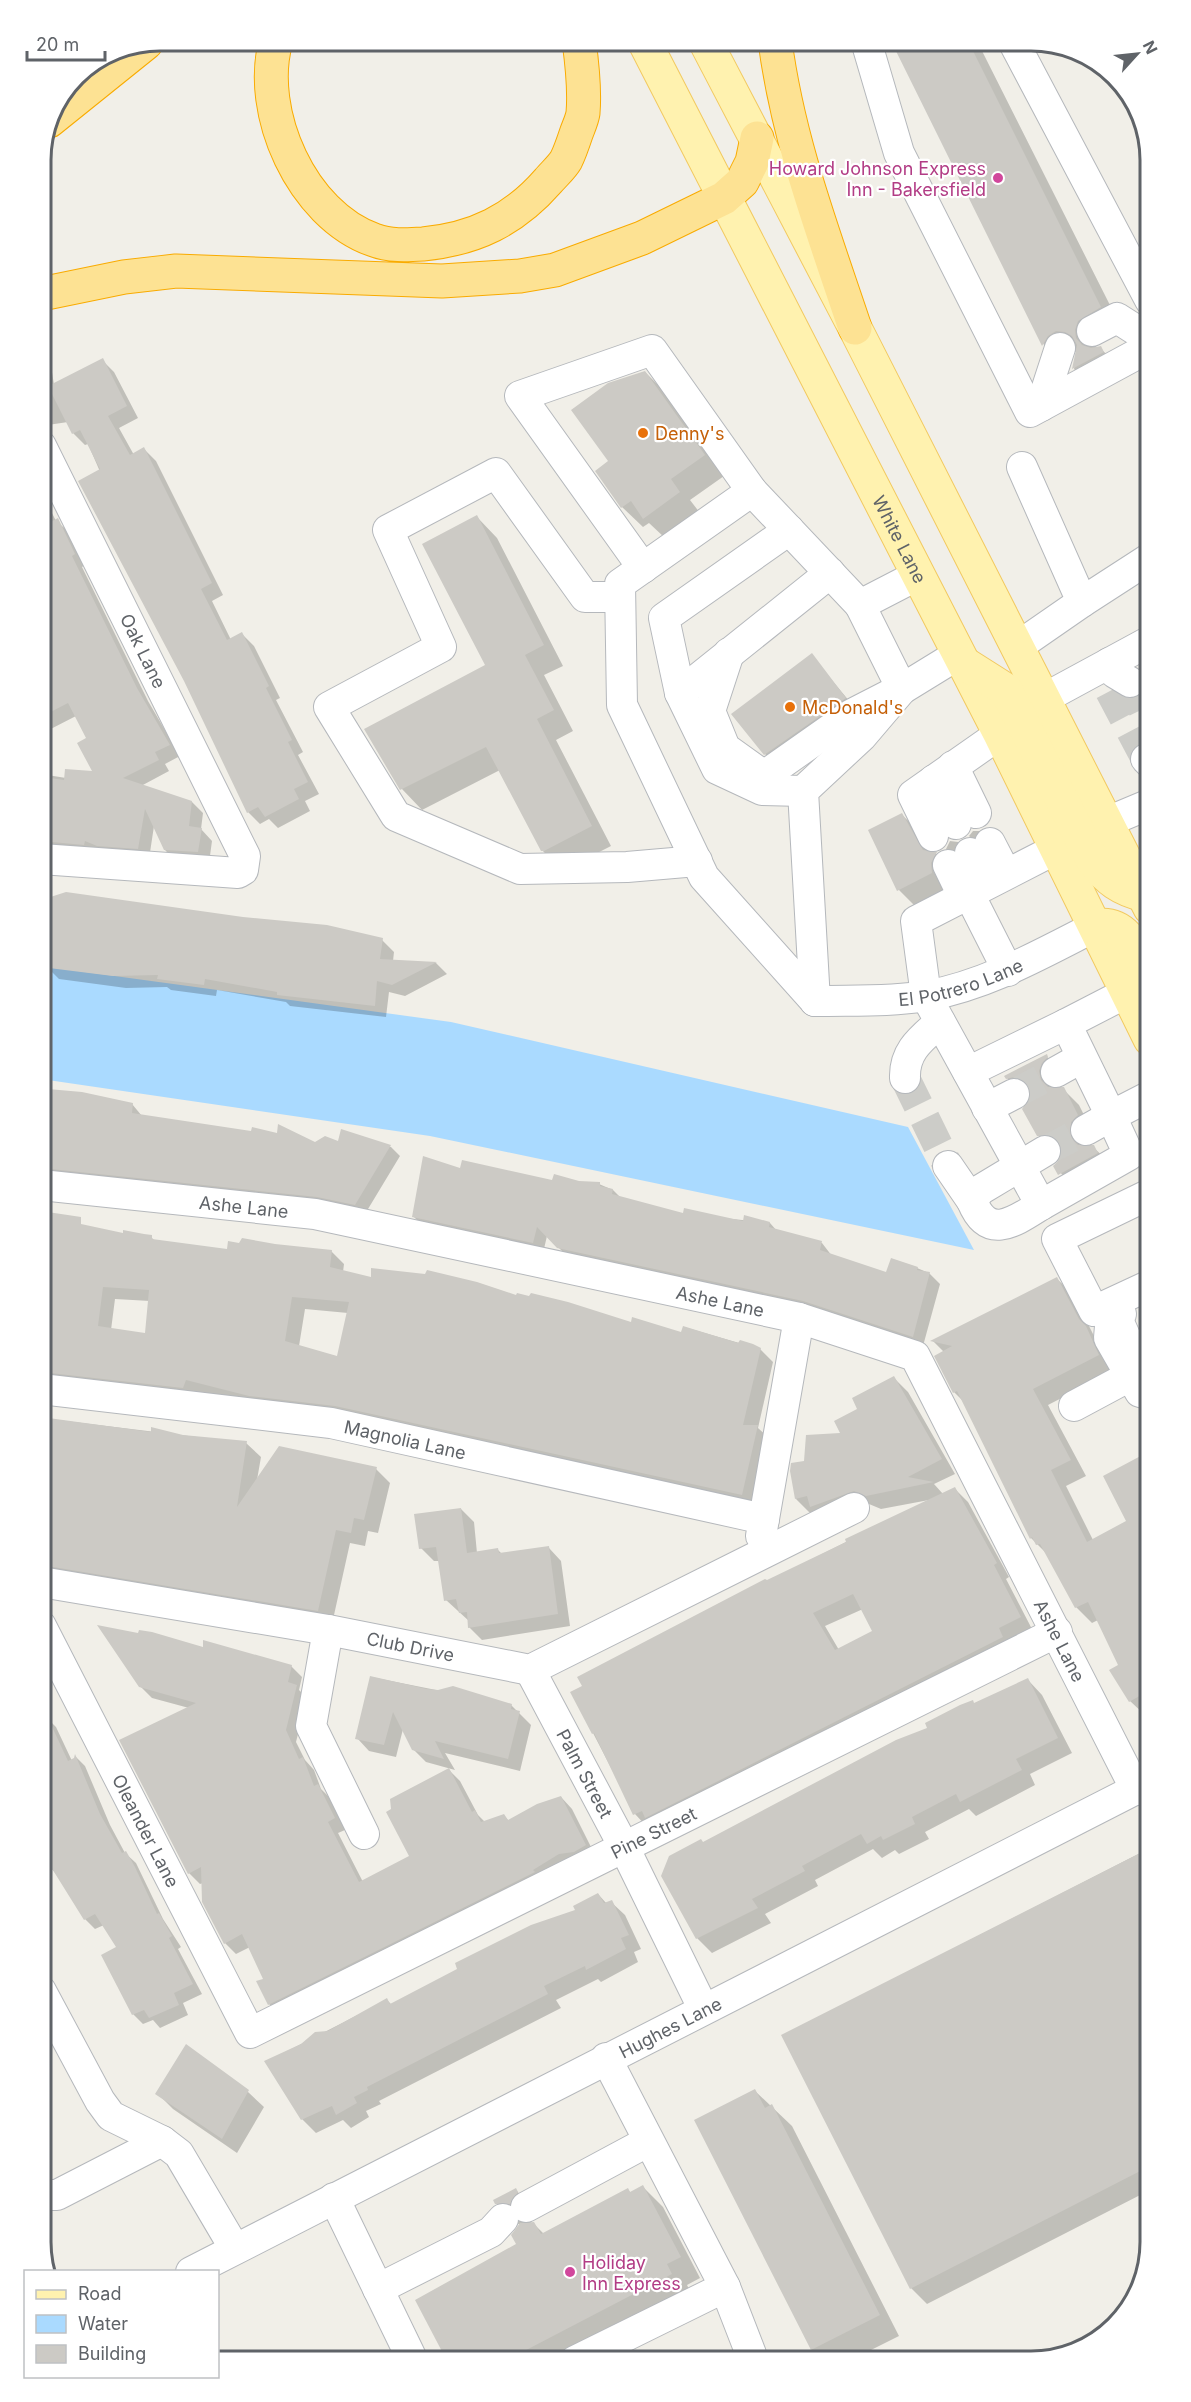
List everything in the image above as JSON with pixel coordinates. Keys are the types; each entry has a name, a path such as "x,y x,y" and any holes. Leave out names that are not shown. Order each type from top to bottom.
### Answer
{"highway":[{"path":"275,51 271,82 274,113 284,146 299,176 321,203 347,225 373,240 404,246 446,242 479,234 530,202 566,161 583,114 580,51"},
{"path":"776,51 780,81 798,160 855,328"},
{"path":"63,109 131,55"},
{"path":"51,292 124,277 176,271 442,281 520,276 555,270 642,238 724,198 742,182 752,162 757,138"}],"main road":[{"name":"White Lane","path":"649,51 1000,734 1096,926"},
{"path":"710,51 1140,884"},
{"path":"961,658 1006,690 1093,861 1107,878 1125,890 1140,896"},
{"path":"1096,926 1106,924 1118,928 1130,939 1139,984"}],"street":[{"path":"869,51 899,153 1030,412 1140,352"},
{"path":"1018,51 1140,280"},
{"path":"1092,331 1117,318 1140,333"},
{"path":"1041,406 1060,348"},
{"path":"643,568 520,396 652,350 752,491 860,605 902,689"},
{"name":"Oak Lane","path":"51,466 245,856 245,867 238,873 201,873 51,860"},
{"path":"1022,467 1082,602"},
{"path":"620,597 585,597 496,473 388,530 441,647 329,707 396,816 520,869 627,867 697,861"},
{"path":"752,491 620,584 622,705 704,877 815,1002"},
{"path":"789,530 664,618 680,693 717,769 762,790 803,791 862,736 902,689"},
{"path":"1017,647 1140,564"},
{"path":"680,693 830,573"},
{"path":"860,605 918,575"},
{"path":"729,653 710,711 725,748 764,776 852,714 961,658"},
{"path":"1043,699 1129,666"},
{"path":"943,773 955,825 913,795 943,773 1000,734"},
{"path":"803,791 815,1002"},
{"path":"1107,822 1140,808"},
{"path":"1041,1205 926,996 916,921 1058,848"},
{"path":"981,887 969,853 1008,971"},
{"name":"El Potrero Lane","path":"815,1002 926,996 956,989 1008,971 1096,926"},
{"path":"968,1072 1066,1024 1139,984"},
{"path":"905,1078 905,1065 912,1048 940,1022"},
{"path":"1066,1024 1082,1058 1099,1123 1129,1155 1140,1176"},
{"path":"1056,1072 1082,1058"},
{"path":"987,1108 1014,1094"},
{"path":"1099,1123 1140,1101"},
{"path":"972,1201 980,1190 1045,1151"},
{"path":"948,1166 972,1201 978,1217 989,1224 1002,1226 1129,1155"},
{"name":"Ashe Lane","path":"51,1186 315,1214 799,1318 915,1356 1057,1632 1140,1781"},
{"path":"1140,1200 1057,1239 1094,1311 1140,1290"},
{"path":"1140,1295 1121,1314 1121,1331 1140,1368"},
{"path":"757,1557 799,1318"},
{"path":"1074,1406 1140,1378"},
{"name":"Magnolia Lane","path":"51,1390 331,1423 764,1519"},
{"path":"530,1670 854,1508"},
{"name":"Club Drive","path":"51,1584 328,1630 530,1670"},
{"path":"328,1630 311,1726 363,1834"},
{"name":"Pine Street","path":"250,2033 623,1845 1057,1632"},
{"name":"Oleander Lane","path":"51,1647 250,2033"},
{"name":"Palm Street","path":"530,1670 623,1845 703,2008"},
{"name":"Hughes Lane","path":"193,2270 703,2008 1140,1788"},
{"path":"51,2011 100,2101 111,2116 162,2141 179,2154 234,2249"},
{"path":"606,2058 647,2142 725,2287 750,2351"},
{"path":"51,2195 57,2195 162,2141"},
{"path":"378,2289 491,2232 514,2213 647,2142"},
{"path":"334,2198 408,2351"},
{"path":"594,2351 725,2287"}],"water":[{"path":"51,967 451,1022 908,1127 974,1250 430,1136 51,1080"}],"building":[{"name":"Howard Johnson Express Inn - Bakersfield","path":"896,51 973,51 1101,307 1078,321 1075,330 1076,338 1082,345 1091,348 1101,346 1104,352 1072,369 1077,345 1072,336 1056,331 1048,336 1042,346"},
{"path":"103,358 127,406 108,416 130,455 144,447 212,583 201,589 227,640 242,632 269,686 266,688 292,740 288,742 308,782 294,789 299,799 265,817 258,807 247,813 184,681 78,481 100,469 80,430 72,434 51,392 51,384"},
{"path":"645,371 705,455 671,479 680,492 643,519 631,501 621,508 595,471 608,461 571,410 608,383"},
{"path":"477,515 544,645 525,655 554,710 537,719 592,826 544,851 541,851 486,747 400,790 364,729 485,665 422,544"},
{"path":"58,518 75,554 72,556 137,688 170,745 155,752 159,760 123,778 192,801 189,826 202,828 198,852 164,850 145,809 138,849 97,846 85,841 84,845 51,842 51,778 64,780 65,769 92,771 77,743 86,738 68,703 51,712 51,522"},
{"name":"McDonald's","path":"812,653 846,698 764,755 731,714"},
{"path":"902,813 923,850 937,852 931,863 932,873 897,891 868,830"},
{"path":"66,892 243,917 327,925 383,938 380,959 437,962 392,985 377,981 375,1006 277,995 277,992 205,979 204,985 157,979 158,975 113,976 51,968 51,897"},
{"path":"1047,1054 1048,1057 1042,1063 1039,1071 1041,1080 1048,1087 1064,1087 1078,1115 1071,1122 1071,1138 1078,1145 1094,1145 1098,1153 1058,1175 1053,1166 1060,1159 1060,1143 1053,1136 1037,1136 1022,1109 1031,1095 1029,1086 1023,1079 1014,1077 1006,1079 1004,1076"},
{"path":"51,1089 82,1092 133,1103 132,1113 251,1131 252,1127 277,1133 278,1124 315,1142 325,1136 338,1141 341,1129 391,1145 355,1205 317,1197 51,1169"},
{"path":"423,1156 460,1168 462,1160 552,1180 554,1174 579,1181 600,1182 600,1186 613,1189 612,1194 683,1213 684,1208 743,1221 744,1215 770,1222 769,1227 822,1241 820,1250 886,1272 891,1258 918,1267 917,1270 930,1272 913,1337 803,1301 557,1248 537,1227 533,1243 412,1217"},
{"path":"51,1212 81,1217 81,1224 123,1233 123,1230 152,1235 152,1239 227,1249 228,1241 239,1243 242,1238 332,1250 330,1267 371,1277 371,1268 425,1274 427,1270 477,1282 516,1295 517,1293 529,1296 531,1293 568,1302 631,1322 632,1317 681,1332 683,1326 738,1343 740,1340 761,1348 743,1425 758,1425 742,1495 335,1406 249,1396 186,1380 183,1388 51,1373","holes":["103,1287 149,1290 145,1333 98,1326","292,1297 349,1302 337,1356 285,1341"]},
{"path":"1057,1277 1079,1319 1086,1326 1099,1355 1033,1389 1071,1460 1051,1470 1087,1542 1126,1521 1103,1476 1140,1456 1140,1696 1129,1702 1109,1670 1118,1665 1088,1602 1075,1608 1040,1544 1036,1545 1032,1537 1030,1539 957,1391 953,1393 934,1356 952,1346 930,1341"},
{"path":"894,1376 942,1459 908,1477 934,1482 866,1496 854,1491 810,1507 807,1496 795,1499 790,1471 791,1463 804,1461 806,1435 840,1433 834,1421 857,1409 852,1398"},
{"path":"51,1418 151,1432 151,1427 183,1435 247,1441 237,1507 279,1446 377,1467 364,1520 354,1518 351,1533 336,1530 318,1611 51,1567"},
{"path":"955,1487 997,1563 994,1565 1021,1617 999,1628 1003,1637 645,1818 642,1811 633,1815 594,1733 592,1734 570,1692 582,1686 577,1677 765,1579 846,1542 845,1539","holes":["853,1594 872,1631 835,1650 813,1613"]},
{"path":"461,1508 467,1553 498,1548 499,1553 549,1546 558,1614 468,1628 467,1612 459,1613 456,1599 444,1601 436,1547 419,1549 414,1514"},
{"path":"97,1625 138,1633 139,1630 152,1632 203,1647 203,1640 292,1665 288,1682 297,1685 286,1730 299,1759 303,1757 314,1786 318,1784 335,1818 328,1822 359,1882 409,1856 386,1812 391,1809 390,1799 449,1768 472,1812 475,1810 481,1822 504,1814 508,1820 537,1804 561,1796 586,1845 574,1852 559,1854 533,1870 535,1872 268,2005 256,1981 263,1979 242,1934 224,1944 202,1902 201,1867 188,1874 119,1740 196,1703 139,1687"},
{"path":"370,1676 427,1689 438,1690 453,1686 512,1704 511,1709 520,1711 508,1759 435,1741 444,1759 412,1750 393,1712 384,1745 355,1739"},
{"path":"1028,1678 1058,1738 1016,1759 1022,1770 960,1802 956,1794 912,1817 915,1824 883,1840 881,1836 867,1844 861,1834 802,1866 805,1871 752,1899 758,1908 696,1939 661,1876 669,1856 701,1839 703,1842 896,1740 927,1728 925,1723 960,1705 973,1700 974,1703"},
{"path":"51,1724 68,1761 74,1758 75,1754 100,1814 122,1853 126,1851 157,1914 159,1913 172,1936 169,1938 193,1984 174,1993 179,2005 149,2018 144,2010 132,2015 101,1955 116,1947 95,1914 84,1920 51,1867"},
{"path":"1140,1853 1140,2171 910,2289 781,2035"},
{"path":"598,1893 604,1903 612,1900 629,1935 621,1938 626,1949 586,1970 585,1966 544,1986 548,1994 367,2087 368,2090 354,2097 357,2103 336,2115 332,2106 301,2120 264,2061 301,2044 315,2032 328,2031 387,1998 390,2004 457,1969 455,1963 531,1925 575,1910 573,1906"},
{"path":"186,2044 249,2090 222,2139 155,2094"},
{"path":"755,2089 765,2108 772,2104 880,2315 811,2350 694,2120"},
{"name":"Holiday Inn Express","path":"643,2185 681,2257 667,2264 672,2274 524,2351 442,2351 415,2300 516,2244 511,2235 520,2223 534,2222 541,2234 628,2188 630,2192"},
{"path":"516,2188 518,2192 510,2204 495,2204 493,2200"}],"tunnel":[{"path":"1130,682 1140,702"},
{"path":"1110,691 1140,748"},
{"path":"1014,1094 1056,1072"},
{"path":"905,1078 948,1166"},
{"path":"1045,1151 1086,1130"}],"place":[{"name":"Howard Johnson Express Inn - Bakersfield","path":"998,178"},
{"name":"Denny's","path":"643,433"},
{"name":"McDonald's","path":"790,707"},
{"name":"Holiday Inn Express","path":"570,2272"}]}
